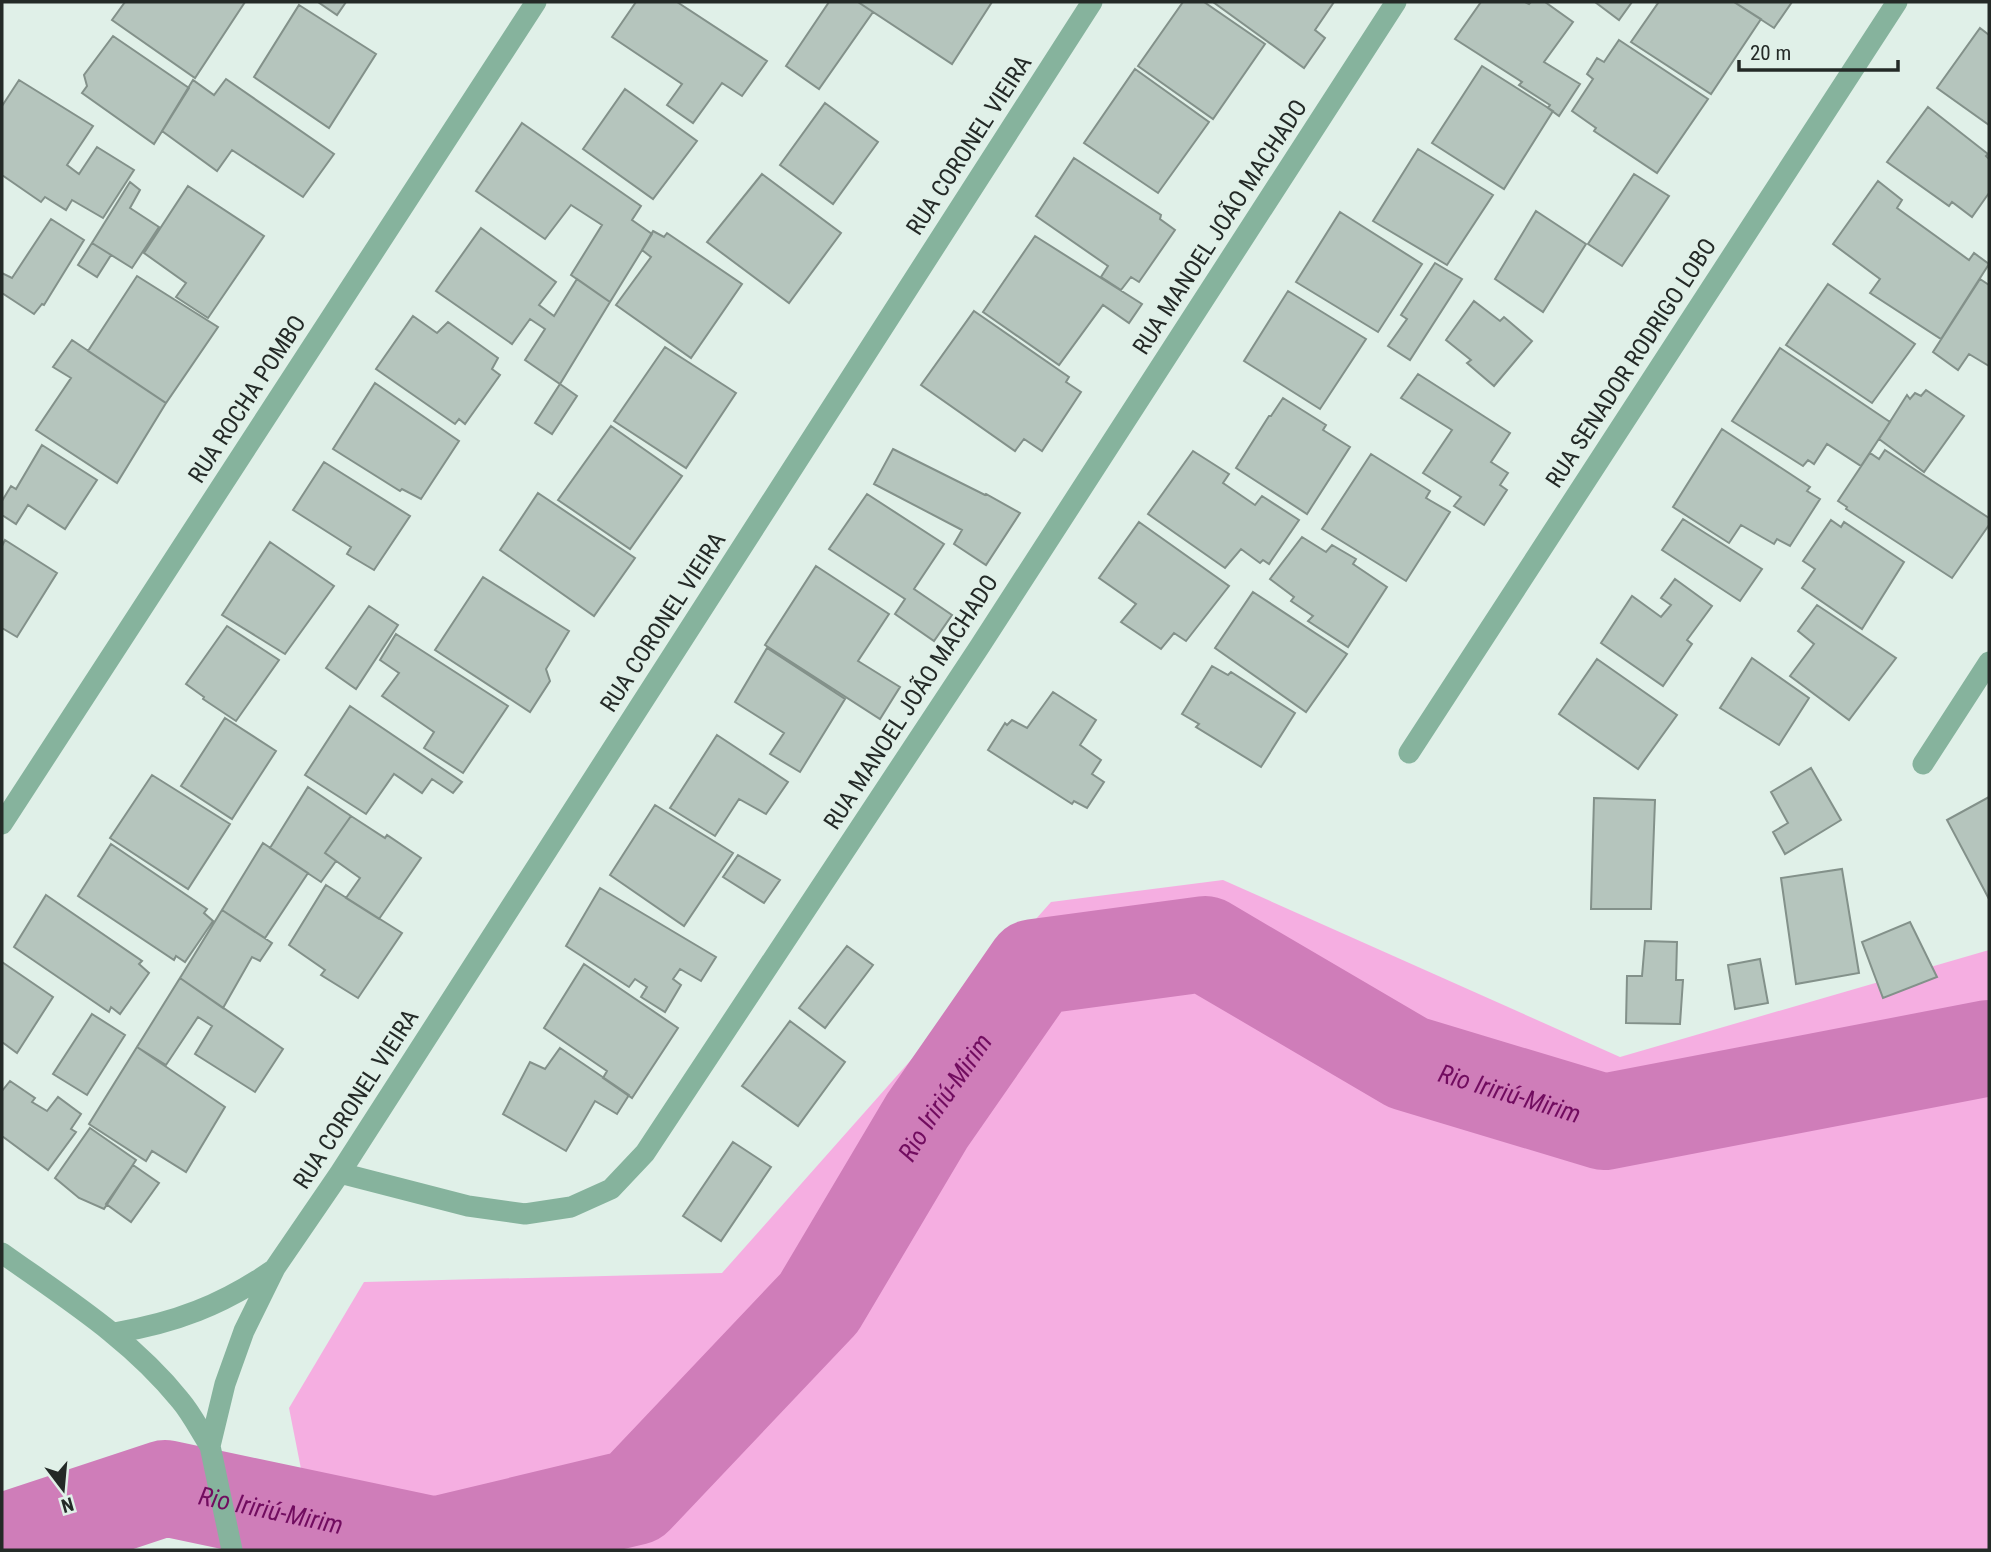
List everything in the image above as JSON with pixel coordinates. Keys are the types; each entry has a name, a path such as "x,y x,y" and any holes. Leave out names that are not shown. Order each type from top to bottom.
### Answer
{"street":[{"name":"RUA ROCHA POMBO","path":"2,824 536,2"},
{"name":"RUA CORONEL VIEIRA","path":"275,1268 340,1173 1092,2"},
{"name":"RUA MANOEL JOÃO MACHADO","path":"340,1173 468,1206 525,1214 571,1207 611,1189 645,1153 972,658 1396,2"},
{"name":"RUA SENADOR RODRIGO LOBO","path":"1409,753 1897,2"},
{"path":"1923,764 1989,662"},
{"path":"2,1253 114,1333 154,1370 182,1402 210,1452 232,1550"},
{"path":"114,1333 149,1327 215,1305 246,1289 275,1268"},
{"path":"210,1452 225,1384 244,1331 275,1268"}],"shaded area":[{"path":"1223,880 1620,1057 1989,950 1989,1550 317,1550 289,1408 364,1282 722,1273 1051,902"},
{"path":"2,1493 60,1550 2,1550"}],"building":[{"path":"125,2 245,2 195,78 112,20"},
{"path":"318,2 346,2 337,15"},
{"path":"636,2 677,2 767,61 742,96 722,83 693,123 667,105 682,84 612,37"},
{"path":"829,2 858,2 873,12 819,89 786,66"},
{"path":"858,2 992,2 952,64"},
{"path":"1183,2 1204,2 1265,44 1213,119 1138,66"},
{"path":"1213,2 1334,2 1315,30 1325,38 1304,68"},
{"path":"1481,2 1545,2 1573,22 1544,62 1580,84 1559,116 1548,108 1550,105 1519,85 1522,82 1455,39"},
{"path":"1595,2 1632,2 1619,20"},
{"path":"1655,2 1734,2 1761,19 1711,94 1631,42 1658,3"},
{"path":"1734,2 1792,2 1774,28"},
{"path":"299,5 376,54 329,128 254,77"},
{"path":"1980,28 1989,35 1989,125 1937,88"},
{"path":"113,36 189,88 154,144 82,93 87,86 84,75"},
{"path":"1619,40 1708,99 1657,173 1594,131 1596,128 1572,111 1593,79 1587,74 1597,58 1604,62"},
{"path":"1482,66 1553,111 1504,189 1432,143"},
{"path":"1135,69 1209,122 1158,193 1084,143"},
{"path":"226,79 334,154 303,197 232,150 217,171 162,131 193,80 214,95"},
{"path":"19,80 93,126 67,165 79,174 97,147 134,170 103,218 72,200 66,210 45,197 41,202 2,175 2,106"},
{"path":"625,89 697,141 653,199 583,149"},
{"path":"825,103 878,142 833,204 780,165"},
{"path":"1928,107 1988,154 1989,193 1972,217 1952,202 1949,206 1887,162"},
{"path":"522,123 641,206 632,220 652,234 610,302 571,275 602,225 571,205 545,239 476,191"},
{"path":"1418,149 1493,195 1447,265 1373,221"},
{"path":"1074,158 1161,215 1160,219 1175,230 1139,282 1131,277 1121,290 1101,277 1108,266 1036,216"},
{"path":"762,174 841,233 789,303 707,242"},
{"path":"1634,174 1669,196 1622,266 1588,244"},
{"path":"1878,181 1902,200 1897,208 1969,260 1974,253 1989,264 1941,339 1870,293 1880,279 1833,244"},
{"path":"130,182 140,190 130,208 159,227 132,268 92,243"},
{"path":"188,186 264,236 208,318 176,297 186,283 144,253"},
{"path":"1536,211 1586,244 1543,312 1495,279"},
{"path":"1340,212 1422,264 1378,332 1296,282"},
{"path":"51,219 84,240 44,305 34,314 2,293 2,273 12,278"},
{"path":"481,228 556,282 539,305 554,316 577,279 610,302 560,384 525,360 545,329 530,319 512,344 436,291"},
{"path":"653,231 664,237 667,233 742,284 691,358 616,305 651,257 642,250"},
{"path":"1035,236 1142,304 1129,323 1103,305 1059,365 983,312"},
{"path":"92,243 111,255 97,277 78,265"},
{"path":"1435,263 1462,279 1410,360 1388,346 1407,319 1401,315"},
{"path":"137,276 218,327 166,403 88,351"},
{"path":"1980,279 1989,285 1989,366 1969,354 1958,370 1933,352"},
{"path":"1828,284 1915,344 1872,403 1786,345"},
{"path":"1288,291 1366,339 1320,409 1244,361"},
{"path":"1474,301 1500,321 1504,317 1532,341 1494,386 1467,363 1471,360 1446,340"},
{"path":"974,311 1069,377 1066,382 1081,392 1042,451 1024,439 1015,451 921,385"},
{"path":"413,316 437,333 448,322 498,358 492,369 500,375 465,424 459,419 455,424 376,369"},
{"path":"72,340 166,403 117,483 36,430 71,378 53,367"},
{"path":"665,347 736,393 686,468 614,421"},
{"path":"1780,348 1890,422 1861,466 1827,444 1814,464 1808,460 1803,466 1732,421"},
{"path":"1418,374 1510,433 1491,462 1508,473 1500,485 1507,490 1484,525 1454,506 1461,497 1423,473 1452,430 1401,398"},
{"path":"375,383 459,441 421,499 402,489 400,491 333,449"},
{"path":"560,384 577,396 552,434 535,423"},
{"path":"1926,390 1964,416 1924,472 1879,439 1907,395 1910,399 1915,393 1921,396"},
{"path":"1283,398 1326,425 1323,430 1350,447 1307,514 1236,468"},
{"path":"611,426 682,476 630,549 558,500"},
{"path":"1722,429 1810,487 1807,491 1820,499 1790,546 1777,539 1774,544 1741,525 1729,543 1673,507"},
{"path":"42,445 97,480 65,529 28,505 16,524 2,515 2,501 11,486 16,489"},
{"path":"893,449 1020,513 986,565 954,544 962,530 874,484"},
{"path":"1885,450 1989,518 1989,525 1952,578 1846,509 1847,507 1838,501 1870,453 1879,459"},
{"path":"1193,451 1229,474 1223,483 1255,505 1262,496 1299,520 1269,564 1263,560 1260,563 1241,549 1225,568 1148,514"},
{"path":"1371,454 1430,491 1426,498 1450,512 1406,581 1322,529"},
{"path":"324,462 410,516 374,570 347,554 351,547 293,510"},
{"path":"538,493 635,558 594,616 500,550"},
{"path":"867,494 944,544 914,589 952,615 934,641 895,614 905,599 829,549"},
{"path":"1683,519 1762,569 1740,601 1662,550"},
{"path":"1831,520 1841,527 1844,522 1904,562 1862,629 1802,588 1815,569 1803,561"},
{"path":"1139,522 1229,586 1186,641 1174,633 1161,649 1121,622 1136,604 1099,578"},
{"path":"1302,537 1326,552 1332,545 1356,559 1353,564 1387,587 1348,647 1308,621 1313,616 1291,601 1294,597 1270,579"},
{"path":"5,540 57,573 17,637 2,628 2,546"},
{"path":"270,542 334,586 285,654 222,615"},
{"path":"816,566 889,614 858,661 900,687 880,719 765,645"},
{"path":"483,577 569,631 546,669 550,681 530,712 435,650"},
{"path":"1675,579 1712,606 1687,640 1692,644 1663,686 1601,643 1632,596 1661,617 1671,605 1661,598"},
{"path":"1253,592 1347,654 1306,712 1215,648"},
{"path":"1817,605 1896,658 1849,720 1790,676 1814,644 1798,631"},
{"path":"369,606 398,625 356,689 326,668"},
{"path":"227,626 279,660 236,721 186,684"},
{"path":"396,634 508,706 463,773 424,748 434,732 382,696 399,673 380,660"},
{"path":"767,648 845,699 800,772 770,754 784,733 735,702"},
{"path":"1752,658 1809,698 1779,745 1720,708"},
{"path":"1597,659 1677,715 1638,769 1559,714"},
{"path":"1212,666 1228,675 1231,672 1295,713 1261,767 1196,727 1199,724 1182,714"},
{"path":"1053,692 1096,720 1080,745 1101,760 1092,774 1104,782 1087,808 1074,801 1072,804 988,750 1005,723 1007,725 1012,720 1027,728"},
{"path":"350,706 462,782 453,793 432,779 422,793 394,774 366,814 305,775"},
{"path":"225,718 276,751 232,819 181,786"},
{"path":"717,735 788,782 766,814 739,799 715,836 670,808"},
{"path":"1811,768 1841,820 1785,854 1773,832 1788,823 1771,792"},
{"path":"152,775 230,824 188,889 110,838"},
{"path":"308,787 351,816 325,853 336,861 321,882 270,848"},
{"path":"1989,797 1989,899 1947,820"},
{"path":"1594,798 1655,800 1651,909 1591,909"},
{"path":"655,805 733,853 684,926 610,875"},
{"path":"351,816 385,838 387,835 421,858 379,919 346,898 360,878 325,853"},
{"path":"263,843 308,873 265,938 222,910"},
{"path":"111,844 207,909 204,913 213,921 185,962 176,956 174,960 78,896"},
{"path":"738,855 780,880 764,903 723,877"},
{"path":"1842,869 1859,973 1796,984 1781,878"},
{"path":"326,885 402,933 358,998 321,975 325,970 289,945"},
{"path":"600,888 716,957 701,981 680,969 673,979 681,985 665,1012 641,997 647,987 635,979 629,987 566,946"},
{"path":"46,895 142,961 139,964 149,973 120,1014 111,1007 109,1012 14,947"},
{"path":"222,910 272,943 260,961 252,957 223,1008 180,978"},
{"path":"1910,922 1937,977 1883,998 1862,942"},
{"path":"1645,941 1677,942 1676,980 1683,980 1680,1024 1626,1023 1627,976 1642,976"},
{"path":"847,946 873,965 825,1028 799,1008"},
{"path":"1760,959 1768,1003 1735,1009 1728,965"},
{"path":"2,962 53,997 17,1053 2,1042"},
{"path":"584,964 678,1028 632,1098 603,1078 607,1071 544,1028"},
{"path":"180,978 283,1049 255,1092 195,1054 212,1026 198,1017 166,1065 137,1047"},
{"path":"92,1014 125,1035 87,1095 53,1074"},
{"path":"790,1021 845,1062 798,1126 742,1086"},
{"path":"137,1047 225,1107 186,1172 152,1151 146,1161 89,1124"},
{"path":"560,1048 629,1095 617,1114 595,1101 566,1151 503,1114 530,1062 545,1069"},
{"path":"10,1081 35,1098 32,1102 47,1111 58,1097 81,1114 71,1129 76,1132 48,1170 2,1136 2,1091"},
{"path":"90,1128 136,1160 104,1209 79,1198 55,1178"},
{"path":"733,1142 771,1167 721,1241 683,1216"},
{"path":"133,1165 159,1183 131,1222 106,1204"}],"waterway":[{"name":"Rio Iririú-Mirim","path":"2,1542 165,1488 435,1545 635,1497 819,1303 927,1121 1034,967 1205,944 1408,1063 1604,1122 1989,1048"}]}
